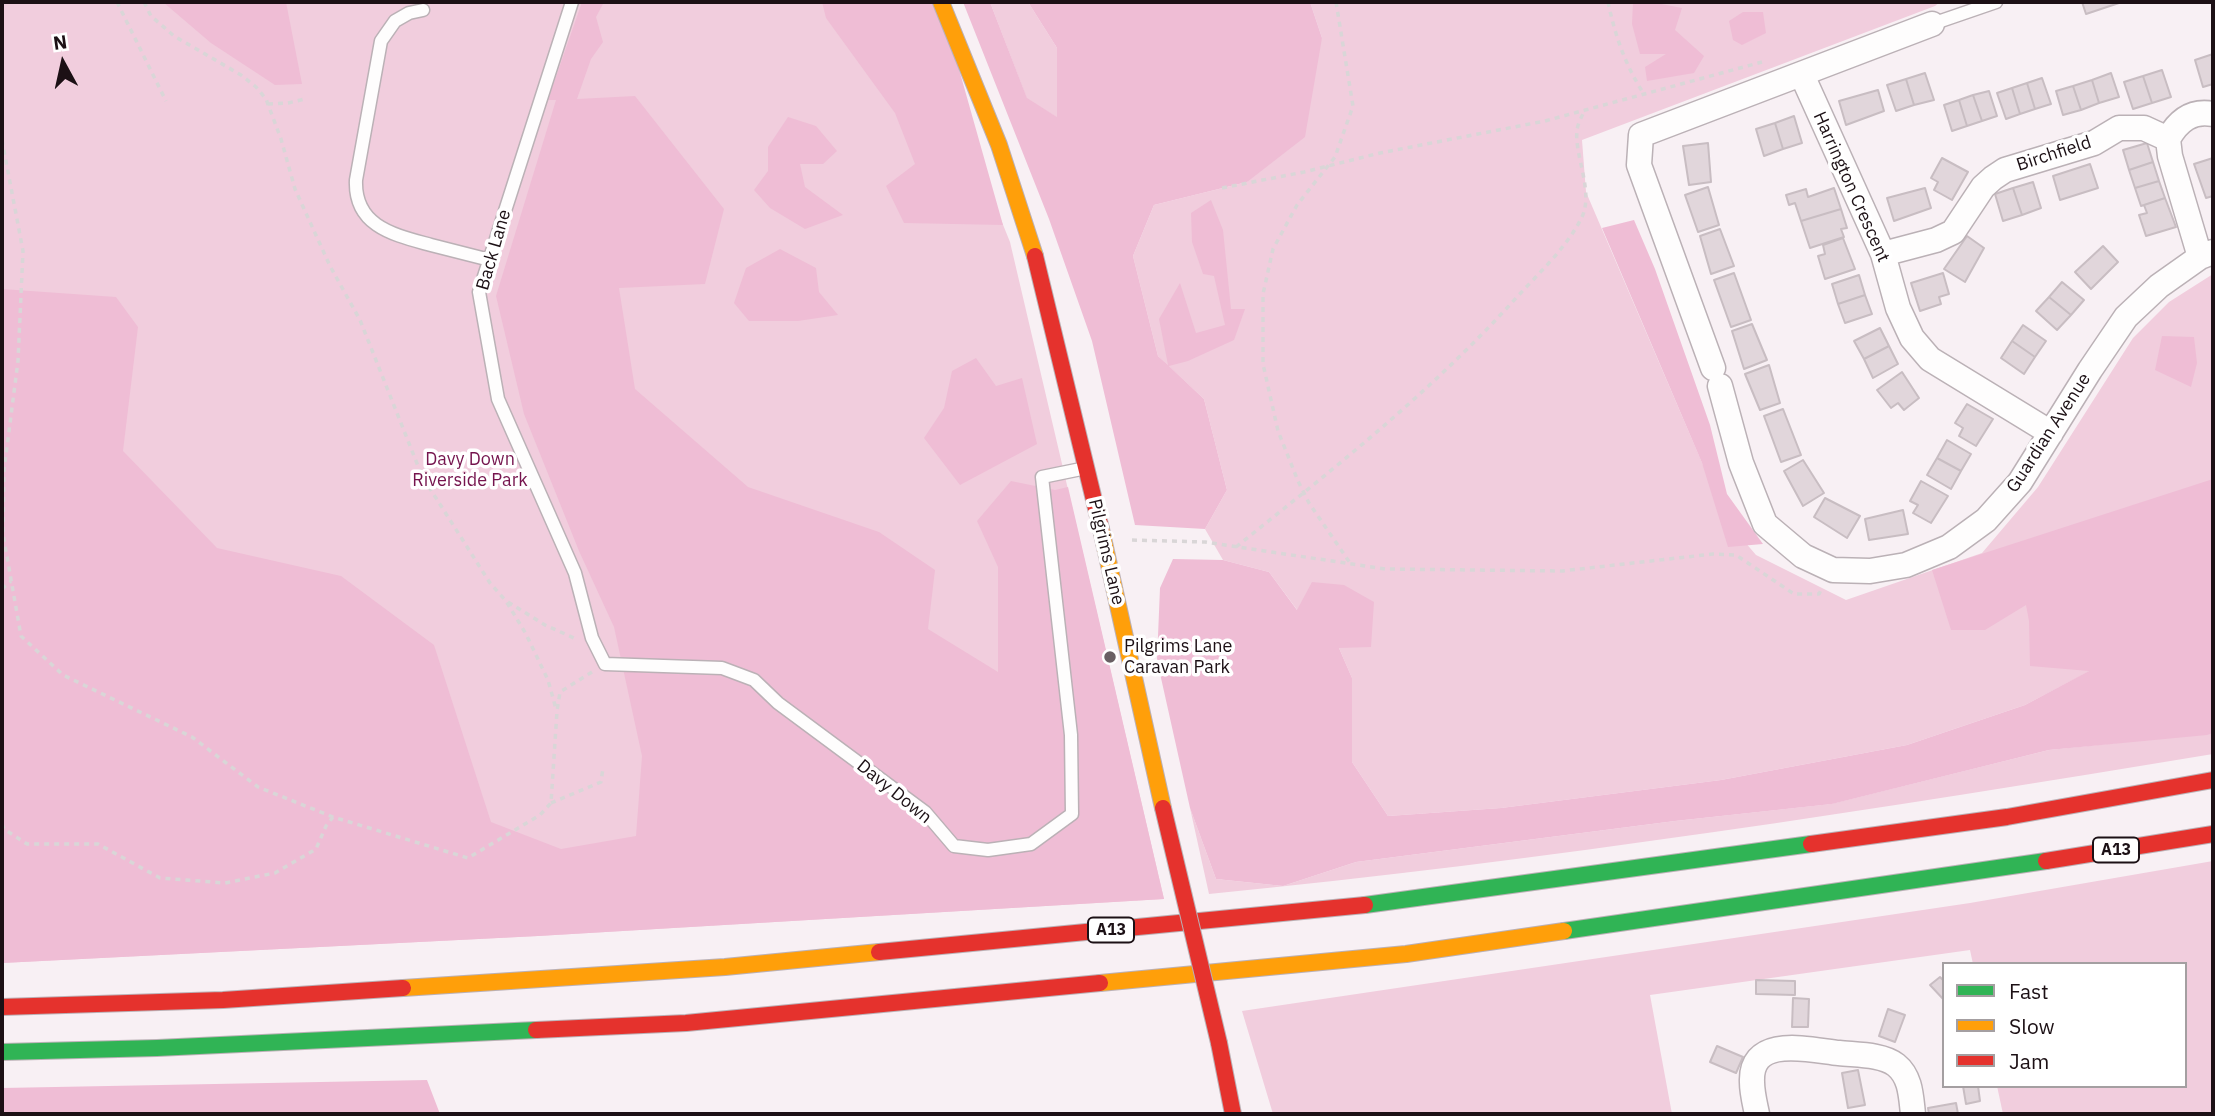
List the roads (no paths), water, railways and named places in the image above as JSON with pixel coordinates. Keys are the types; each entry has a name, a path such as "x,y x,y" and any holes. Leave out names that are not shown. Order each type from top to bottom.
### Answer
{"main road":[{"name":"Pilgrims Lane","path":"941,2 1020,204 1045,294 1219,1043 1233,1114"},
{"name":"A13","path":"2,1007 223,1000 724,967 1387,903 2007,817 2213,780"},
{"name":"A13","path":"2,1052 157,1048 686,1023 1406,954 2018,866 2213,834"}],"street":[{"path":"1802,75 1931,23"},
{"name":"Harrington Crescent","path":"1802,75 1883,254 1898,308 1912,338 1930,359 2051,433"},
{"name":"Guardian Avenue","path":"1802,75 1641,135 1639,165 1717,377 1741,463 1765,524 1803,556 1833,570 1870,571 1906,565 1949,547 1986,520 2020,482 2126,317 2159,286 2207,254"},
{"path":"2207,254 2170,156 2168,139 2183,119 2194,114 2213,114"},
{"name":"Birchfield","path":"1883,254 1936,240 1953,232 1983,187 2005,170 2094,143 2119,128 2144,128 2168,139"},
{"path":"1757,1114 1752,1082 1756,1065 1766,1052 1783,1047 1874,1057 1895,1063 1908,1082 1913,1114"}],"lane":[{"name":"Back Lane","path":"572,2 479,292 498,399 575,573 592,638"},
{"path":"1931,23 1996,2"},
{"path":"423,10 409,13 395,21 381,41 356,180 357,195 368,217 387,233 489,260"},
{"name":"Davy Down","path":"592,638 605,664 722,668 754,680 778,703 925,812 954,846 988,850 1031,845 1072,814 1071,735 1042,477 1087,468"}],"place":[{"name":"Pilgrims Lane Caravan Park","path":"1110,657"}],"park label":[{"name":"Davy Down Riverside Park","path":"470,470"}]}
